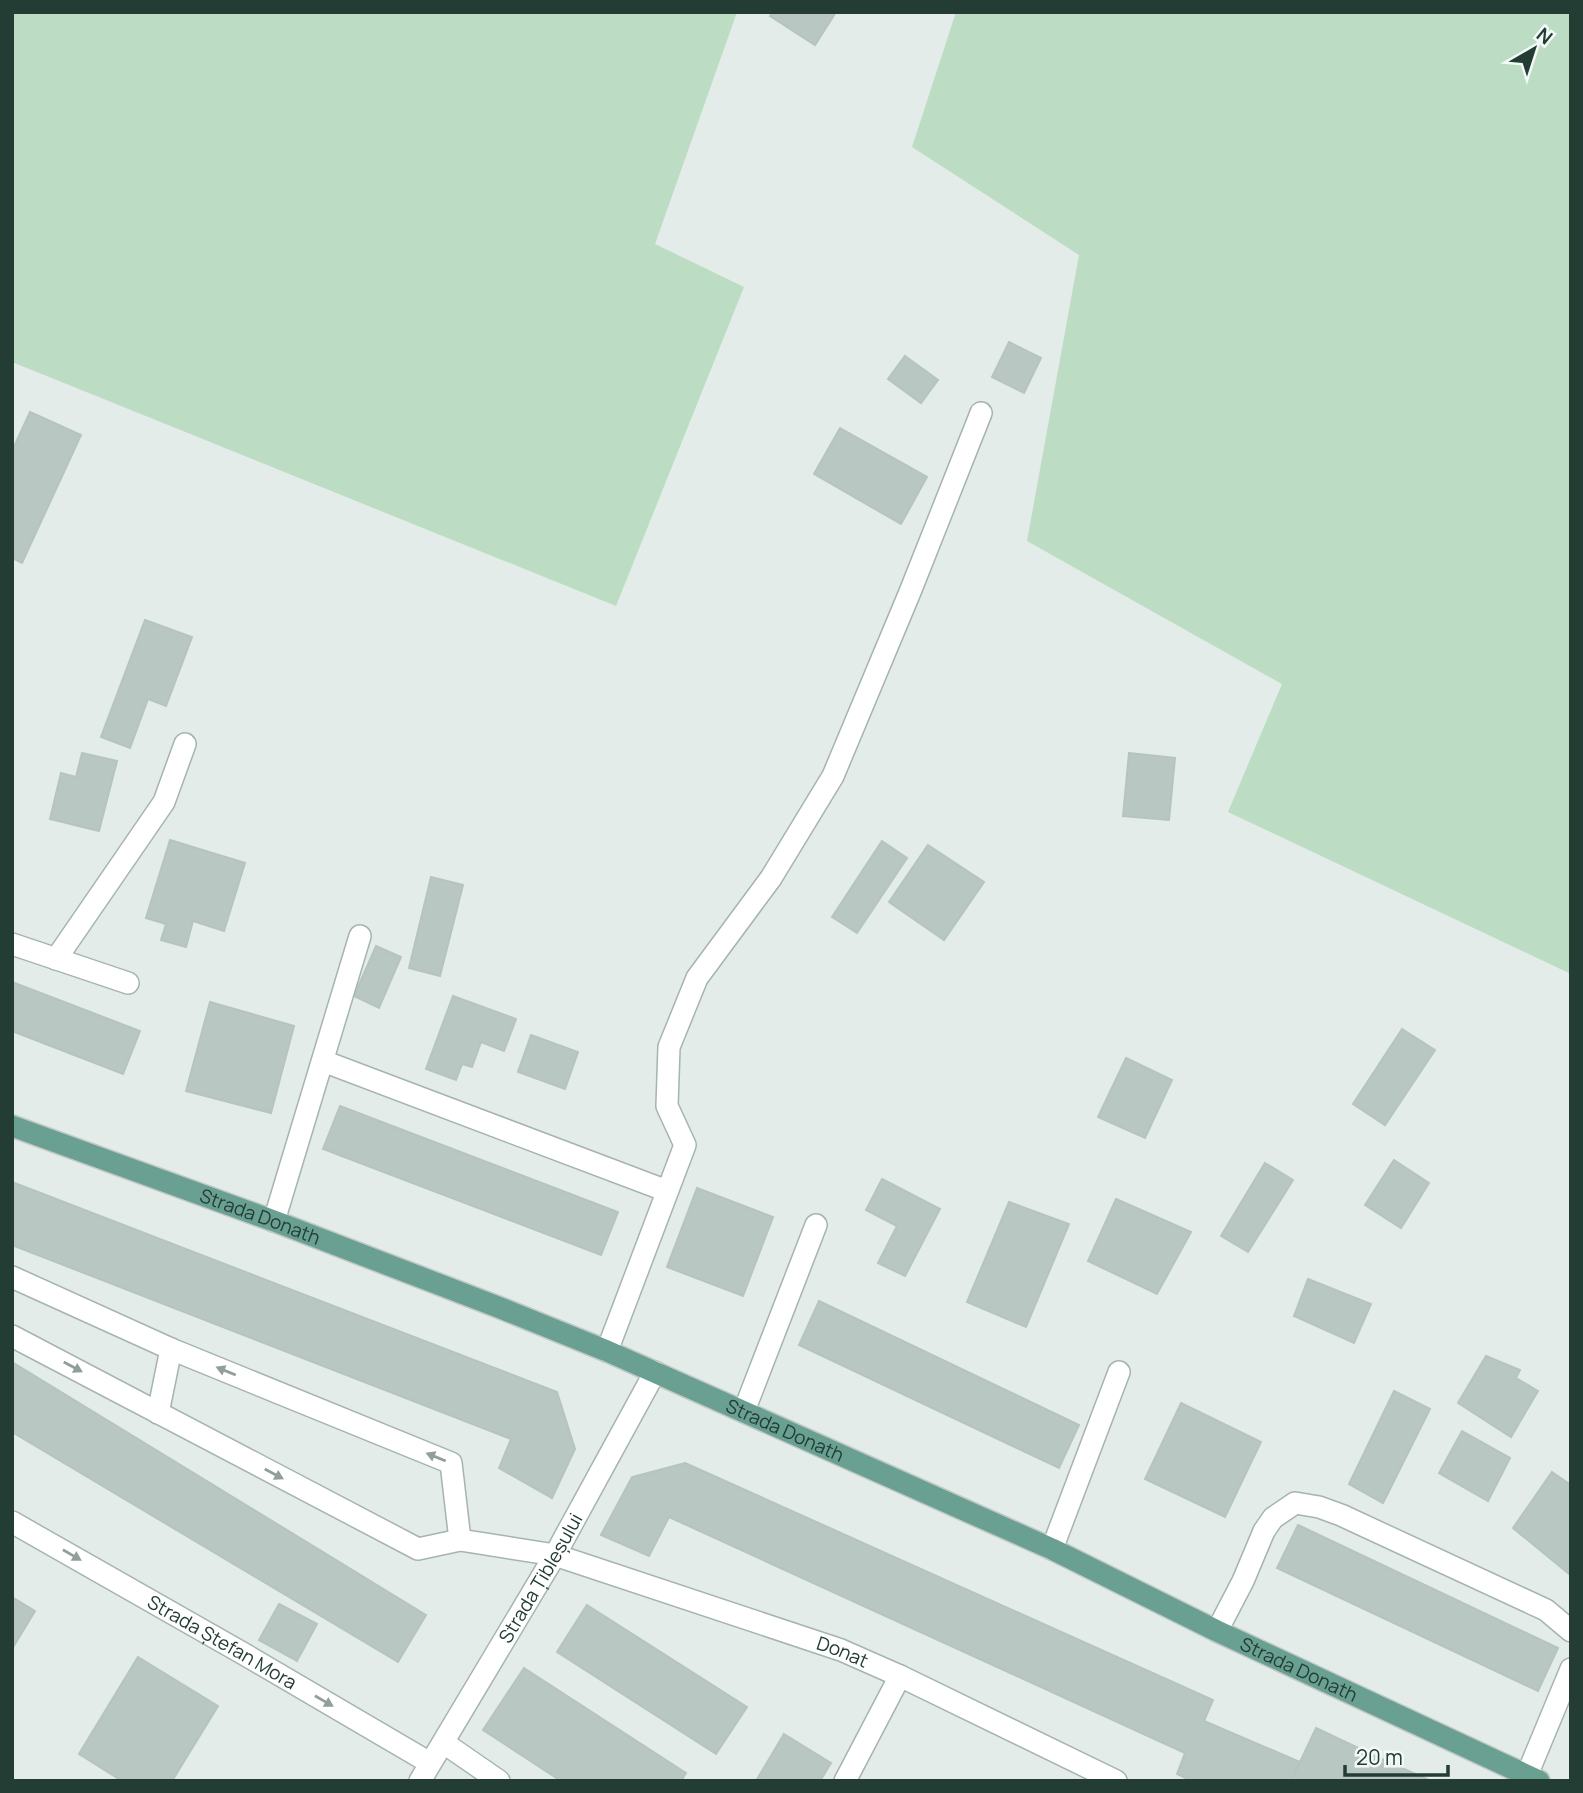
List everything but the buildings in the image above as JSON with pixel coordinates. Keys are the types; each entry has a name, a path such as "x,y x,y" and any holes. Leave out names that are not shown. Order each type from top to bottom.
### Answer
{"main road":[{"name":"Strada Donath","path":"12,1126 274,1221 607,1351 1052,1549 1217,1631 1533,1778"}],"street":[{"path":"607,1351 685,1145 667,1106 669,1047 697,978 771,878 833,776 981,413"},
{"path":"56,959 164,802 184,744"},
{"path":"274,1221 360,936"},
{"path":"12,944 128,983"},
{"path":"323,1061 667,1191"},
{"path":"744,1411 816,1225"},
{"path":"12,1277 171,1349 451,1463 460,1540 418,1549 12,1336"},
{"path":"158,1413 171,1349"},
{"name":"Strada Țibleșului","path":"425,1772 555,1555 655,1372"},
{"path":"1052,1549 1119,1373"},
{"path":"1217,1631 1244,1581 1264,1531 1273,1518 1294,1503 1320,1507 1342,1515 1546,1610 1571,1631"},
{"name":"Strada Ștefan Mora","path":"12,1522 244,1654 425,1772"},
{"name":"Donat","path":"460,1540 555,1555 841,1650 1116,1781"},
{"path":"1533,1778 1571,1669"},
{"path":"845,1781 900,1676"},
{"path":"443,1743 499,1781"}],"green space":[{"path":"12,12 737,12 655,244 744,287 616,606 12,362"},
{"path":"956,12 1571,12 1571,974 1228,812 1282,684 1027,541 1079,255 912,147"}]}
